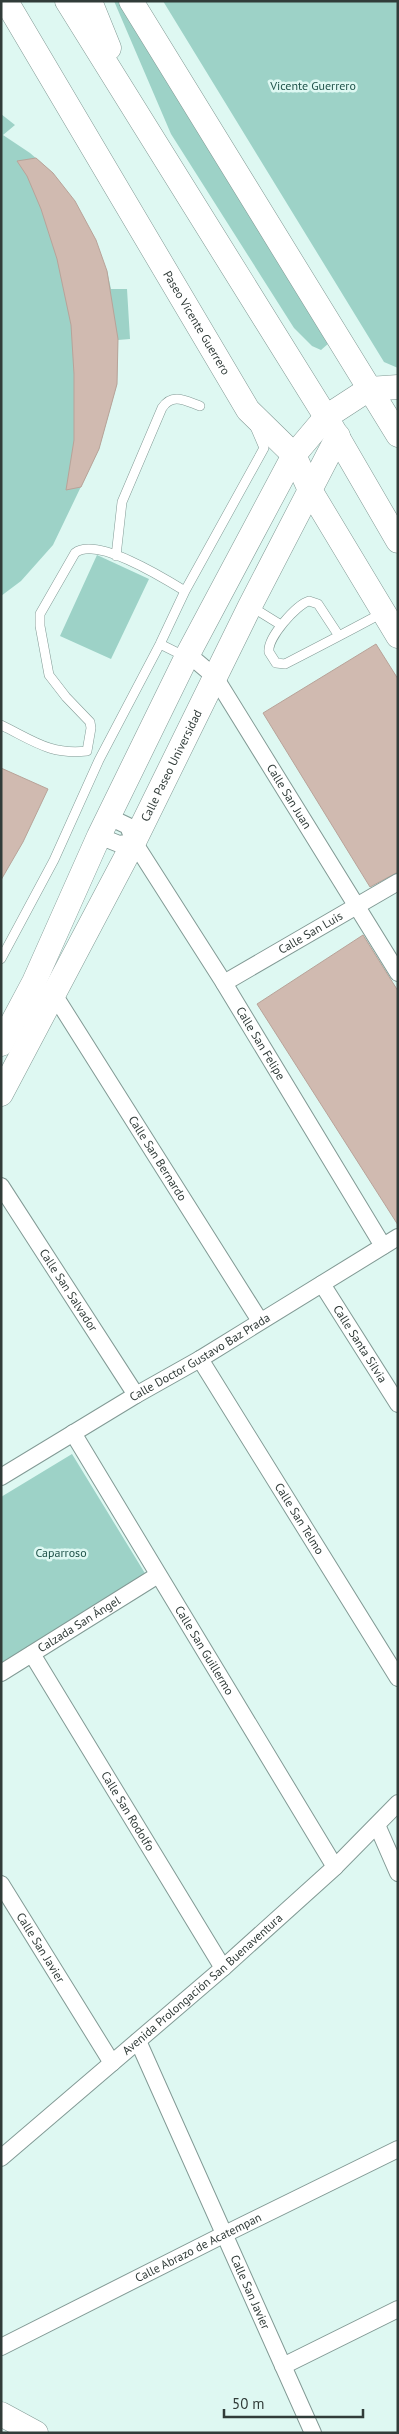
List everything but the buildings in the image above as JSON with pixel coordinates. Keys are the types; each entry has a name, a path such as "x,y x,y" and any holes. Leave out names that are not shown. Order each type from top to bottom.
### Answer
{"main road":[{"name":"Paseo Vicente Guerrero","path":"6,1 248,410 294,455 310,490 398,636"},
{"path":"67,1 332,427 398,541"},
{"path":"90,1 129,101"},
{"path":"131,1 398,435"},
{"path":"1,1044 34,982 104,826 188,654 294,455 332,427 369,389 398,387"},
{"name":"Calle Paseo Universidad","path":"1,1094 55,996 134,842 250,606 310,490 332,427"},
{"path":"1,2414 36,2433"}],"street":[{"name":"Calle San Juan","path":"188,654 215,677 398,973"},
{"path":"104,826 119,844 134,842"},
{"name":"Calle San Felipe","path":"134,842 224,983 383,1246"},
{"name":"Calle San Luis","path":"224,983 398,882"},
{"name":"Calle San Bernardo","path":"55,996 260,1321"},
{"name":"Calle San Salvador","path":"1,1186 136,1395"},
{"name":"Calle Doctor Gustavo Baz Prada","path":"4,1470 73,1433 200,1359 398,1237"},
{"name":"Calle Santa Silvia","path":"322,1284 398,1404"},
{"name":"Calle San Telmo","path":"200,1359 398,1678"},
{"name":"Calle San Guillermo","path":"73,1433 335,1867"},
{"name":"Calzada San Ángel","path":"1,1672 158,1575"},
{"name":"Calle San Rodolfo","path":"32,1654 223,1968"},
{"name":"Avenida Prolongación San Buenaventura","path":"3,2153 138,2042 223,1968 335,1867 398,1803"},
{"path":"377,1825 398,1873"},
{"name":"Calle San Javier","path":"1,1884 112,2063"},
{"name":"Calle San Javier","path":"138,2042 313,2433"},
{"name":"Calle Abrazo de Acatempan","path":"1,2348 223,2235 398,2149"},
{"path":"283,2366 398,2309"}],"lane":[{"path":"116,556 122,502 162,408 168,400 174,398 200,406"},
{"path":"1,959 54,860 99,760 160,644 185,591 264,448 248,410"},
{"path":"87,751 92,728 90,722 66,697 49,675 40,626 40,614 75,553 81,548 88,548 116,556 143,566 185,591"},
{"path":"339,636 318,604 314,601 306,602 281,625 270,639 268,648 276,663 282,665 339,636 384,612"},
{"path":"250,606 281,625"},
{"name":"Calle San Juan","path":"160,644 178,653 188,654"},
{"path":"1,726 47,748 70,753 87,751 99,760"}],"green space":[{"path":"114,1 122,1 329,343 321,350 312,346 294,328 171,134"},
{"name":"Vicente Guerrero","path":"163,1 398,1 398,368 384,362"},
{"path":"1,114 15,125 3,135 30,153 53,173 107,271 111,289 127,289 130,339 118,340 117,384 99,449 53,545 21,581 1,596"},
{"path":"97,555 149,579 111,659 60,636"},
{"name":"Caparroso","path":"72,1454 146,1575 1,1663 1,1497"}]}
